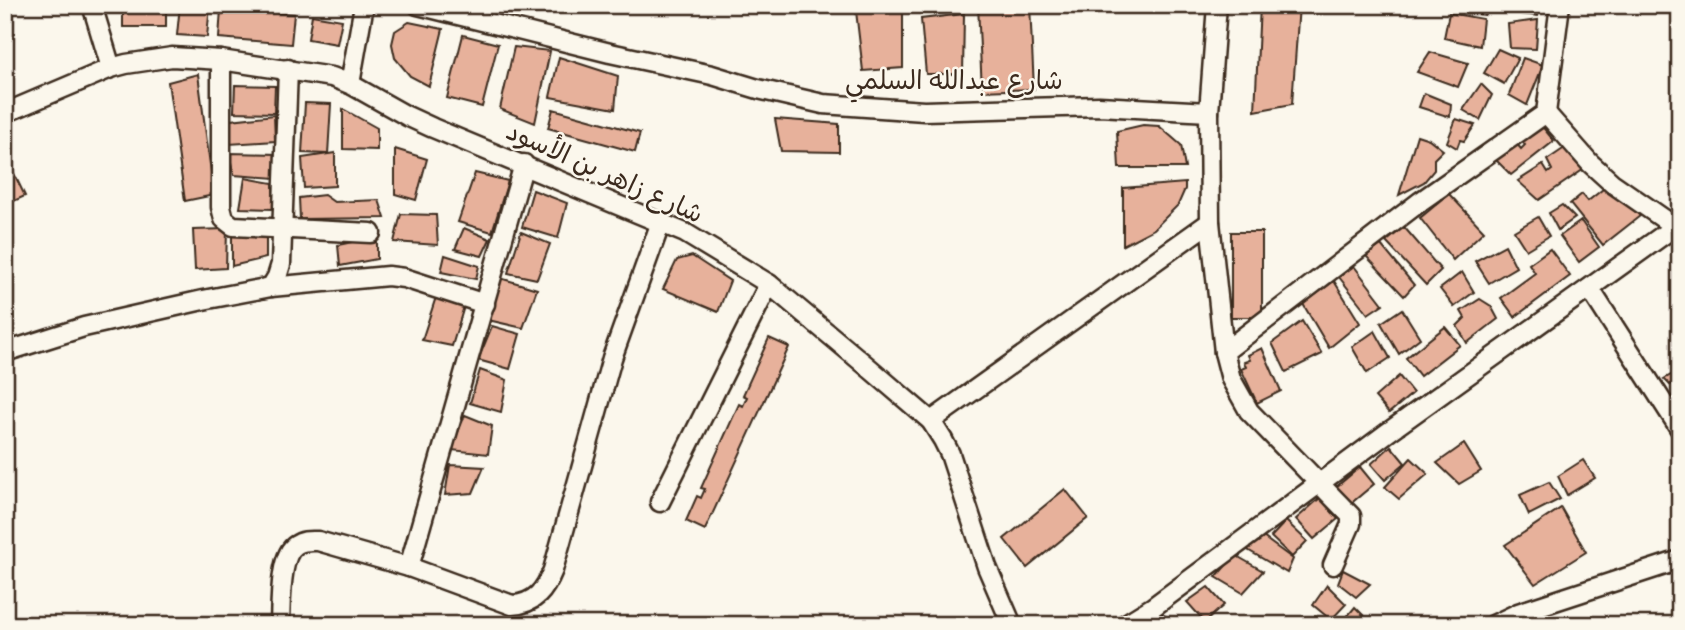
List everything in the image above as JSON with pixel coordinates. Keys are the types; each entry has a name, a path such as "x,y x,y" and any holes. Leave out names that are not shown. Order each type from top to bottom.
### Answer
{"street":[{"path":"92,5 111,68"},
{"path":"351,84 364,5"},
{"name":"شارع عبدالله السلمي","path":"418,5 823,104 924,111 1099,106 1209,112"},
{"path":"1217,5 1209,112 1210,222 1224,352 1231,379 1250,411 1352,519 1333,565"},
{"path":"1224,352 1422,201 1546,113 1560,5"},
{"name":"شارع زاهر بن الأسود","path":"5,113 126,64 172,57 288,69 332,77 351,84 407,116 661,222 769,284 931,421 950,454 987,567 1012,625"},
{"path":"220,60 224,219 233,226 371,233"},
{"path":"271,287 281,264 288,69"},
{"path":"1124,625 1153,607 1318,483 1677,225 1612,183 1590,163 1546,113"},
{"path":"410,567 524,164"},
{"path":"280,625 287,558 295,545 303,541 318,541 410,567 512,604 523,604 532,600 545,588 553,570 612,358 661,222"},
{"path":"931,421 1210,222"},
{"path":"5,352 85,327 271,287 388,276 404,278 485,304"},
{"path":"660,502 769,284"},
{"path":"1590,289 1680,429"},
{"path":"1493,625 1518,613 1680,560"}],"building":[{"path":"180,5 210,5 207,37 177,35"},
{"path":"978,5 1030,5 1034,89 982,91"},
{"path":"1122,5 1190,5 1190,9 1122,9"},
{"path":"1260,5 1299,5 1292,104 1255,111"},
{"path":"1457,5 1486,5 1485,15 1456,10"},
{"path":"1512,5 1539,5 1538,16 1511,13"},
{"path":"123,8 166,8 166,27 123,27"},
{"path":"221,9 294,14 291,44 219,38"},
{"path":"903,9 903,68 863,71 856,11"},
{"path":"1449,13 1483,19 1480,46 1444,38"},
{"path":"964,14 963,74 926,74 921,19"},
{"path":"312,15 342,20 337,44 308,39"},
{"path":"1538,20 1536,49 1510,48 1508,24"},
{"path":"409,22 443,29 429,86 410,76 395,58 392,44 395,31"},
{"path":"463,35 498,44 482,107 447,98"},
{"path":"514,47 550,51 535,123 500,109"},
{"path":"1498,49 1518,58 1504,84 1484,73"},
{"path":"1430,52 1468,63 1458,87 1417,72"},
{"path":"559,57 618,76 615,109 550,97"},
{"path":"1523,58 1543,65 1527,105 1509,95"},
{"path":"198,74 214,195 185,201 168,82"},
{"path":"1481,84 1492,95 1480,120 1463,110"},
{"path":"235,85 275,86 274,113 234,112"},
{"path":"1424,93 1451,104 1450,117 1419,107"},
{"path":"305,103 331,104 328,154 302,153"},
{"path":"343,109 377,128 377,150 343,149"},
{"path":"553,109 640,133 635,152 548,128"},
{"path":"274,115 275,141 229,144 231,120"},
{"path":"775,119 839,124 839,152 781,151"},
{"path":"1456,119 1475,125 1464,141 1460,140 1457,148 1447,142"},
{"path":"1143,125 1159,126 1181,145 1185,168 1119,168 1117,131"},
{"path":"1541,125 1554,141 1511,175 1496,160 1516,143 1521,149 1525,145 1520,139"},
{"path":"1417,135 1429,139 1443,150 1434,159 1434,170 1424,182 1399,195"},
{"path":"1569,145 1587,167 1539,200 1518,181 1543,165 1548,173 1552,170 1547,160"},
{"path":"395,149 427,159 416,200 395,194"},
{"path":"229,153 278,154 276,178 234,175"},
{"path":"335,153 335,186 304,188 302,158"},
{"path":"5,155 25,196 5,205"},
{"path":"475,173 508,181 492,232 458,222"},
{"path":"245,178 273,183 273,209 240,208"},
{"path":"1185,183 1178,205 1154,229 1123,245 1123,188"},
{"path":"1608,185 1640,216 1603,245 1570,204 1582,194 1588,201"},
{"path":"533,190 567,203 558,238 522,227"},
{"path":"1449,194 1484,231 1453,260 1420,218"},
{"path":"324,195 334,202 379,200 385,218 300,219 299,198"},
{"path":"1562,205 1575,218 1558,230 1549,213"},
{"path":"401,214 436,215 438,245 394,242"},
{"path":"1538,217 1549,236 1526,250 1514,231"},
{"path":"1581,221 1599,247 1579,262 1560,236"},
{"path":"1404,227 1441,270 1426,285 1386,242"},
{"path":"464,228 490,239 482,256 455,249"},
{"path":"227,229 226,268 195,270 193,230"},
{"path":"232,232 266,234 266,258 232,266"},
{"path":"521,232 550,244 537,279 508,273"},
{"path":"1231,232 1262,232 1262,317 1231,317"},
{"path":"377,237 377,259 340,266 338,245"},
{"path":"1381,245 1414,285 1404,296 1366,256"},
{"path":"1505,245 1516,267 1489,283 1475,261"},
{"path":"1550,249 1570,276 1515,317 1501,298 1535,273 1529,264"},
{"path":"445,255 479,266 476,279 441,272"},
{"path":"692,256 730,281 718,312 663,289 677,260"},
{"path":"1354,266 1383,304 1368,314 1339,277"},
{"path":"1462,272 1474,292 1454,307 1440,289"},
{"path":"500,278 537,289 523,328 488,320"},
{"path":"1334,281 1360,323 1329,348 1303,304"},
{"path":"436,297 465,303 452,346 422,340"},
{"path":"1480,299 1491,306 1498,319 1467,343 1457,326 1465,318 1461,311"},
{"path":"1402,309 1420,338 1399,354 1381,323"},
{"path":"1302,321 1322,354 1286,372 1272,343"},
{"path":"492,326 520,334 510,369 478,360"},
{"path":"1445,327 1460,345 1420,376 1406,358"},
{"path":"1375,331 1390,358 1367,373 1352,347"},
{"path":"769,338 789,347 705,530 686,521 697,496 701,498 705,489 701,488 739,404 743,406 747,397 743,395"},
{"path":"1262,348 1281,391 1257,403 1241,369 1246,367 1244,362 1250,360 1248,355"},
{"path":"480,370 507,380 501,412 470,403"},
{"path":"1680,370 1680,381 1670,385 1664,379"},
{"path":"1399,376 1413,393 1389,413 1375,397"},
{"path":"465,415 492,426 488,454 451,450"},
{"path":"1464,444 1481,471 1459,484 1437,463"},
{"path":"1391,446 1405,463 1385,480 1371,464"},
{"path":"1411,458 1428,474 1399,499 1385,487"},
{"path":"1583,460 1595,478 1567,495 1558,476"},
{"path":"450,465 484,467 473,493 445,495"},
{"path":"1360,467 1374,484 1349,505 1335,488"},
{"path":"1549,482 1560,499 1529,515 1520,495"},
{"path":"1065,489 1088,518 1027,568 1004,539"},
{"path":"1320,498 1338,519 1314,539 1296,519"},
{"path":"1561,508 1586,552 1535,584 1505,545"},
{"path":"1286,521 1307,541 1292,557 1271,537"},
{"path":"1259,534 1293,559 1287,573 1246,549"},
{"path":"1235,555 1263,571 1243,593 1216,577"},
{"path":"1343,570 1370,584 1356,597 1338,583"},
{"path":"1327,585 1346,604 1331,620 1313,605"},
{"path":"1208,587 1224,605 1205,622 1187,602"},
{"path":"1355,607 1373,625 1340,625"},
{"path":"1158,611 1178,625 1145,625"}]}
